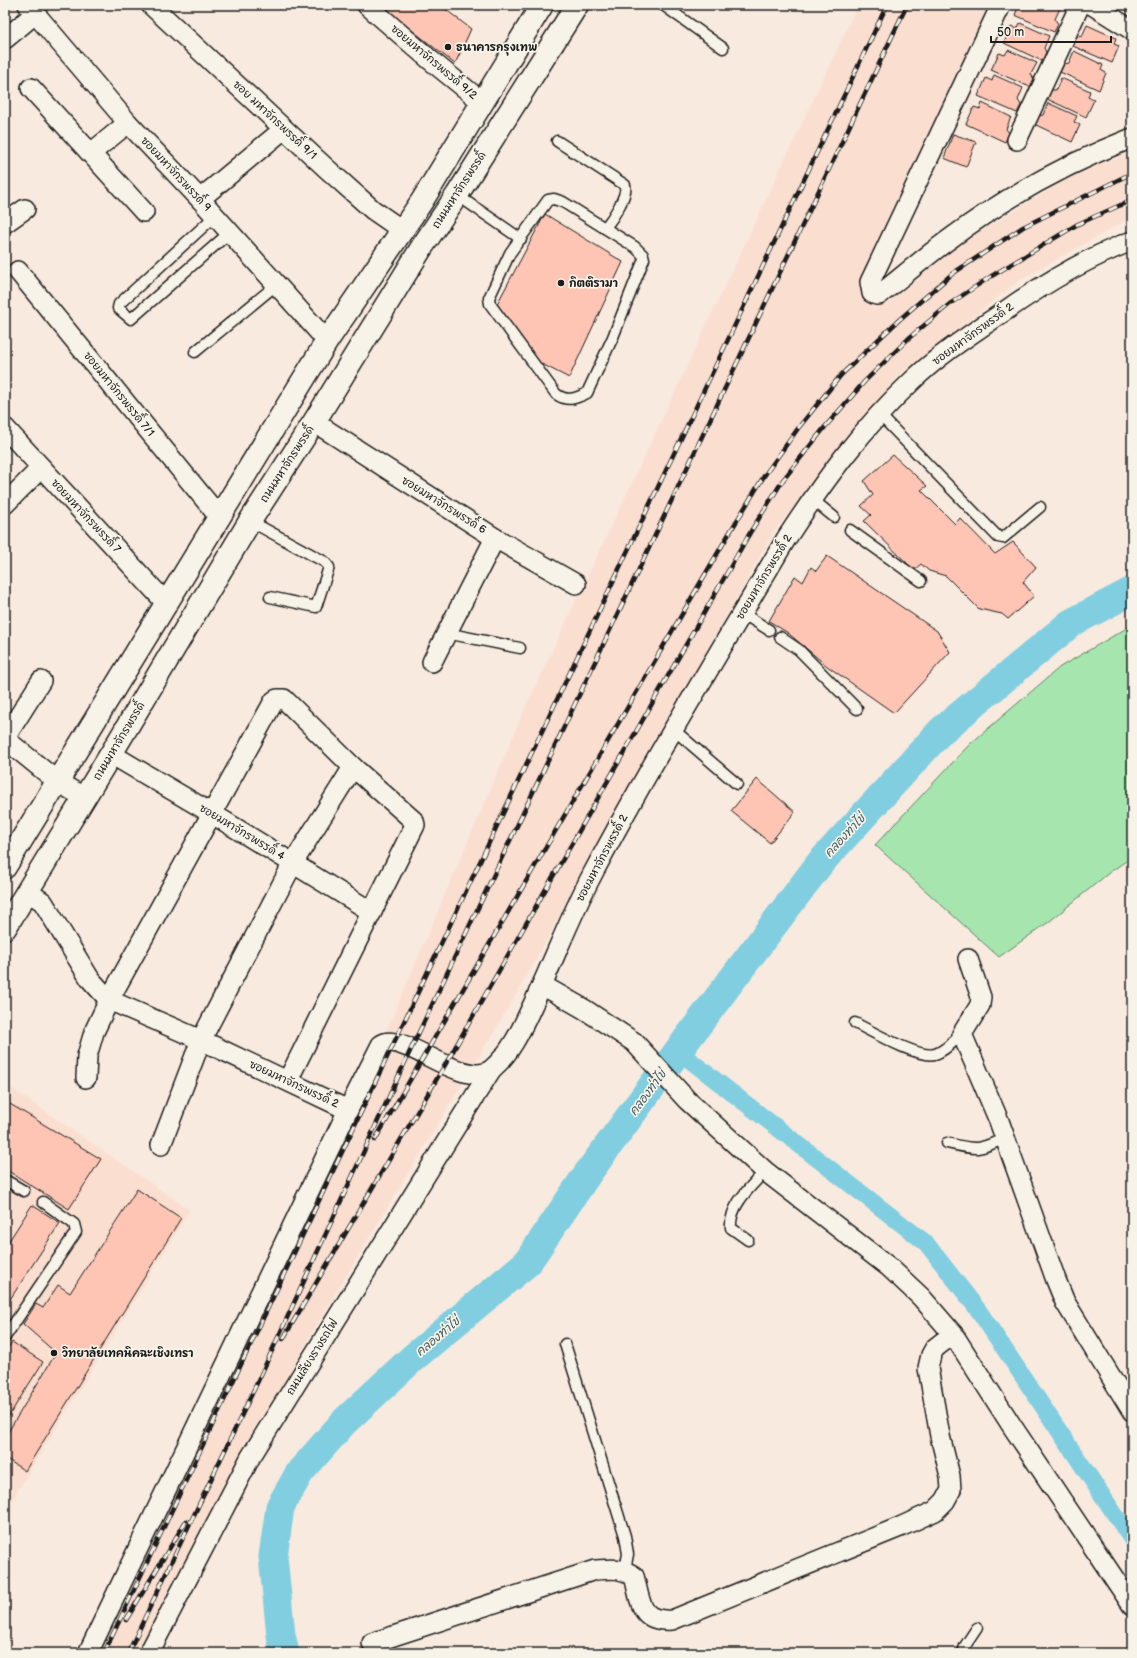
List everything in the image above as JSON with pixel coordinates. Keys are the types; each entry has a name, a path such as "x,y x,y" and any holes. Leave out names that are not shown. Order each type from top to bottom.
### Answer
{"main road":[{"path":"5,867 327,341 422,202 542,5"},
{"name":"ถนนมหาจักรพรรดิ์","path":"5,928 250,521 314,422 422,247 457,195 577,5"}],"street":[{"name":"ซอย มหาจักรพรรดิ์ 9/1","path":"151,5 373,210 402,230"},
{"name":"ซอยมหาจักรพรรดิ์ 9/2","path":"367,5 429,59 482,102"},
{"path":"1001,5 870,282 872,293 879,295 951,238 1035,184 1076,163 1132,138"},
{"path":"1017,140 1080,5"},
{"path":"1092,5 1132,30"},
{"path":"5,39 32,9"},
{"name":"ซอยมหาจักรพรรดิ์ 9","path":"32,9 128,123 200,199 327,341"},
{"path":"31,88 144,212"},
{"path":"91,153 128,123"},
{"path":"200,199 284,129"},
{"path":"5,223 25,209"},
{"name":"ซอยมหาจักรพรรดิ์ 2","path":"27,891 43,902 90,979 109,1000 288,1080 348,1110 381,1045 385,1042 395,1042 445,1065 478,1075 491,1070 515,1042 542,985 569,922 592,875 674,730 786,539 812,499 843,457 879,414 913,380 950,348 1042,286 1086,261 1132,241"},
{"name":"ซอยมหาจักรพรรดิ์ 7/1","path":"18,271 220,518"},
{"name":"ซอยมหาจักรพรรดิ์ 6","path":"314,422 495,538 576,584"},
{"name":"ซอยมหาจักรพรรดิ์ 7","path":"5,428 167,604"},
{"path":"5,504 41,468"},
{"path":"432,662 495,538"},
{"path":"41,681 5,739 58,782 84,798"},
{"path":"86,1078 87,1056 94,1032 109,1000 211,813 274,701 277,699 284,700 353,767 414,822 415,825 288,1080"},
{"name":"ซอยมหาจักรพรรดิ์ 4","path":"111,754 211,813 372,912"},
{"path":"161,1145 201,1040 293,863 353,767"},
{"path":"968,959 981,997 980,1005 962,1034 1005,1138 1065,1302 1132,1411"},
{"path":"542,985 634,1042 687,1100 765,1171 889,1267 921,1297 953,1334 1012,1426 1132,1605"},
{"name":"ถนนเลียงรางรถไฟ","path":"149,1653 250,1458 491,1070"},
{"path":"88,1653 348,1110"},
{"path":"372,1643 595,1570 625,1570 634,1576 643,1609 650,1617 661,1621 672,1620 900,1528 935,1511 945,1500 951,1490 950,1476 940,1436 928,1368 931,1355 935,1348 953,1334"}],"lane":[{"path":"663,5 723,48"},
{"path":"557,141 625,185 626,189 624,196 610,222 605,228"},
{"path":"457,195 521,239"},
{"path":"548,200 563,202 605,228 635,247 643,255 644,259 613,337 587,393 569,400 556,394 490,304 490,292 510,253 548,200"},
{"path":"215,216 119,304 118,308 132,319 229,233"},
{"path":"195,352 276,285"},
{"path":"879,414 998,537 1003,538 1040,508"},
{"path":"812,499 834,517"},
{"path":"250,521 325,562 329,567 316,606 270,596"},
{"path":"850,530 921,581"},
{"path":"742,613 768,630"},
{"path":"446,633 520,648"},
{"path":"780,637 799,650 857,709"},
{"path":"674,730 737,784"},
{"path":"855,1023 919,1054 933,1055 940,1053 962,1034"},
{"path":"947,1143 972,1149 984,1148 1005,1138"},
{"path":"748,1240 731,1228 732,1213 765,1171"},
{"path":"5,1180 24,1191"},
{"path":"5,1338 76,1232 74,1224 43,1202"},
{"path":"565,1344 625,1536 628,1554 625,1570"},
{"path":"963,1653 965,1646 977,1628"}],"shaded area":[{"path":"858,5 997,5 900,245 872,309 956,246 1083,169 1132,153 1132,217 1020,280 898,376 773,533 516,995 316,1326 192,1550 142,1653 95,1653 335,1150 527,704"},
{"name":"วิทยาลัยเทคนิคฉะเชิงเทรา","path":"5,1084 190,1210 12,1500 5,1495"}],"green space":[{"path":"1132,625 1132,857 1110,872 1050,921 999,957 875,845 970,744 1060,667"}],"building":[{"name":"ธนาคารกรุงเทพ","path":"380,5 440,5 471,29 455,64"},
{"path":"1019,5 1054,5 1060,8 1055,19 1058,24 1054,32 1015,15"},
{"path":"1116,5 1132,5 1132,12"},
{"path":"1020,23 1049,36 1044,48 1046,52 1042,61 1004,43 1011,26 1017,29"},
{"path":"1087,25 1116,38 1114,44 1119,46 1112,63 1073,46 1077,37 1082,36"},
{"path":"1008,50 1037,63 1031,74 1034,79 1030,87 991,70 999,53 1005,55"},
{"path":"1074,51 1103,65 1101,70 1106,73 1099,90 1060,72 1064,64 1069,63"},
{"path":"994,75 1023,88 1018,100 1021,105 1017,113 978,96 986,78 992,81"},
{"path":"1061,78 1090,91 1088,97 1094,100 1086,117 1047,99 1051,90 1056,90"},
{"path":"982,103 1011,117 1006,129 1009,133 1005,142 966,124 974,107 980,109"},
{"path":"1048,103 1077,116 1074,122 1080,125 1072,142 1034,124 1038,116 1043,115"},
{"path":"953,134 976,142 966,167 944,158"},
{"name":"กิตติรามา","path":"545,214 623,262 569,378 540,363 497,304"},
{"path":"893,455 927,486 921,490 955,524 960,518 995,554 1013,542 1036,567 1023,582 1034,596 1008,619 1002,614 979,609 946,576 929,571 921,564 914,570 864,521 871,515 861,506 873,495 864,481"},
{"path":"827,556 937,631 950,652 894,713 827,666 788,633 769,621 795,576 803,582 811,567 816,571"},
{"path":"757,779 795,812 770,843 731,811"},
{"path":"5,1101 101,1159 69,1209 5,1169"},
{"path":"137,1189 181,1218 25,1471 5,1458 5,1437 56,1353 23,1324 36,1304 43,1308 58,1285 70,1293"},
{"path":"32,1205 60,1223 5,1307 5,1247"},
{"path":"12,1342 43,1362 5,1422 5,1352"}],"waterway":[{"name":"คลองท่าไข่","path":"285,1653 281,1635 273,1557 280,1507 300,1472 345,1421 414,1357 527,1263 588,1173 821,862 941,731 1071,623 1132,591"},
{"path":"678,1051 926,1243 979,1311 1132,1540"}],"railway":[{"path":"104,1653 887,5"},
{"path":"128,1653 258,1381 411,1049 907,5"},
{"path":"375,1140 730,532 764,476 799,427 841,375 900,319 952,274 1023,227 1132,173"},
{"path":"283,1339 445,1065 751,531 783,480 825,427 865,381 909,338 951,303 990,277 1078,224 1132,200"},
{"path":"126,1620 186,1521"}],"place":[{"name":"ธนาคารกรุงเทพ","path":"448,47"},
{"name":"กิตติรามา","path":"561,283"},
{"name":"วิทยาลัยเทคนิคฉะเชิงเทรา","path":"54,1353"}]}
